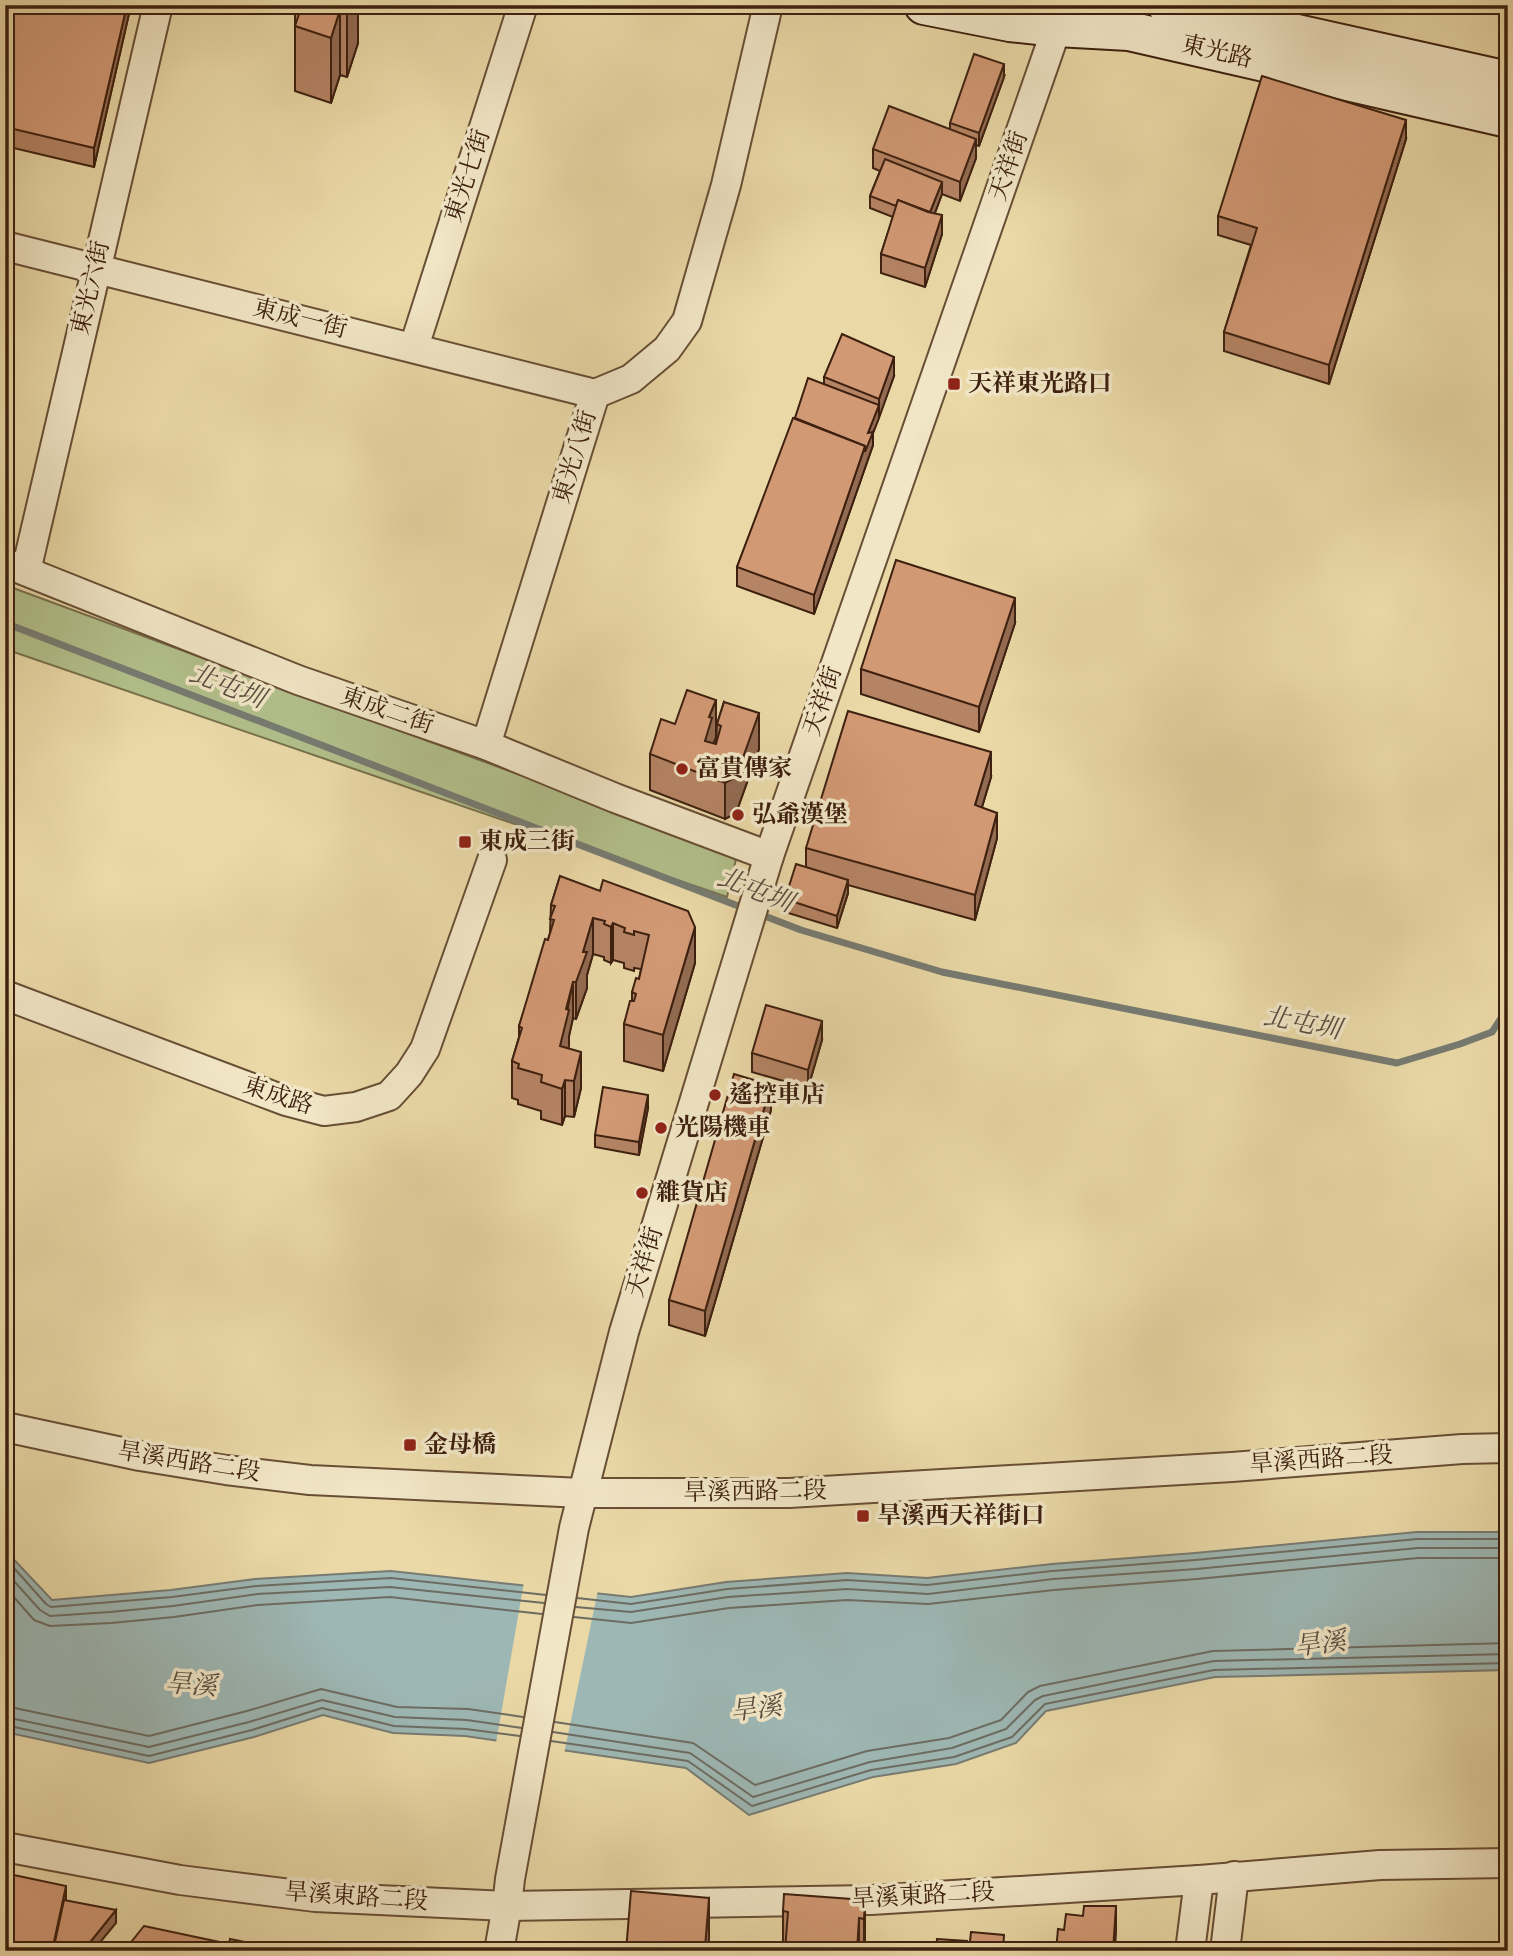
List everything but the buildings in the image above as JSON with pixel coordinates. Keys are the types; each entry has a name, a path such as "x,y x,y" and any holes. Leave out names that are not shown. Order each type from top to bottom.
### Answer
{"street":[{"name":"東光六街","path":"16,567 96,268 158,5"},
{"name":"東光七街","path":"414,347 523,5"},
{"name":"東光八街","path":"486,746 595,394 631,379 667,349 687,321 726,185 768,5"},
{"name":"東光路","path":"924,5 988,19 1061,16 1508,118"},
{"name":"東光路","path":"1167,5 1508,81"},
{"name":"天祥街","path":"507,1906 574,1528 624,1332 769,856 1061,16"},
{"name":"東成一街","path":"5,246 595,394"},
{"name":"東成二街","path":"16,567 298,680 486,746 615,799 769,856"},
{"name":"東成路","path":"5,995 286,1101 324,1111 356,1107 389,1096 409,1074 425,1049 492,860"},
{"name":"旱溪西路二段","path":"5,1427 141,1457 226,1471 310,1480 582,1493 789,1493 1508,1448"},
{"name":"旱溪東路二段","path":"5,1847 180,1880 315,1897 507,1906 871,1899 1199,1880 1380,1865 1508,1863"},
{"path":"1226,1951 1234,1876"},
{"path":"1190,1951 1199,1880"},
{"path":"499,1951 507,1906"}],"green space":[{"path":"5,585 737,855 727,897 5,649"}],"water":[{"name":"旱溪","path":"1417,1532 1508,1532 1508,1670 1215,1677 1046,1711 1016,1743 956,1764 873,1777 749,1815 686,1768 465,1736 393,1733 323,1715 254,1737 149,1763 5,1732 5,1550 52,1600 171,1590 255,1579 391,1571 631,1597 726,1582 847,1573 927,1578 1052,1564"}],"pier":[{"path":"524,1582 598,1590 564,1754 496,1743"}],"waterway":[{"name":"北屯圳","path":"5,623 746,909"},
{"name":"北屯圳","path":"757,913 801,930 942,972 1397,1063 1492,1032 1508,1008"}],"railway":[{"path":"1482,5 1508,11"}],"place":[{"name":"天祥東光路口","path":"954,384"},
{"name":"富貴傳家","path":"682,769"},
{"name":"弘爺漢堡","path":"738,815"},
{"name":"東成三街","path":"465,842"},
{"name":"遙控車店","path":"715,1095"},
{"name":"光陽機車","path":"661,1128"},
{"name":"雜貨店","path":"642,1193"},
{"name":"金母橋","path":"410,1445"},
{"name":"旱溪西天祥街口","path":"863,1516"}]}
